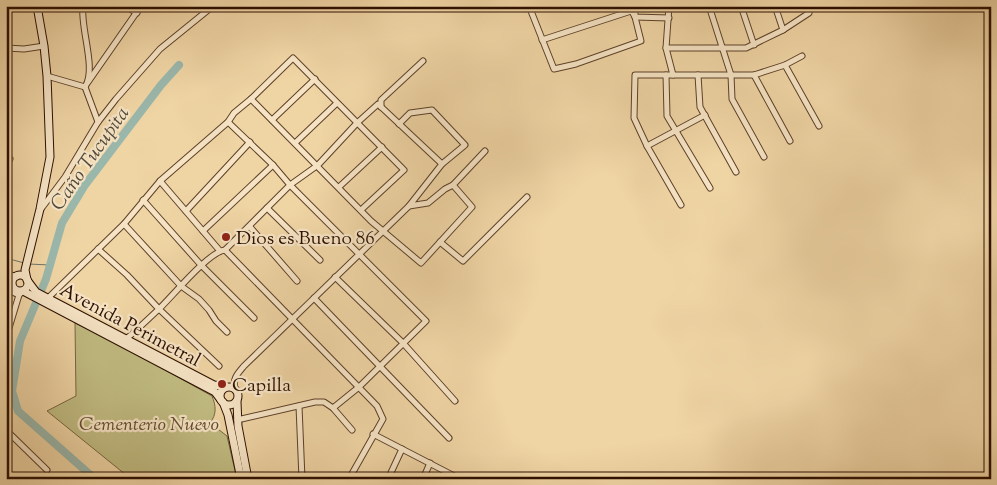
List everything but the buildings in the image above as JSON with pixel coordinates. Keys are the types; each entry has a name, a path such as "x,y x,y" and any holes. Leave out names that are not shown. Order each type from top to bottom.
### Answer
{"street":[{"path":"6,338 21,293 27,287 25,270 50,157 47,76 37,6"},
{"path":"82,6 89,63 87,85 98,122"},
{"path":"126,6 137,13"},
{"path":"87,85 142,6"},
{"path":"542,6 530,8 542,40 554,69 641,41 632,8 542,40"},
{"path":"669,6 666,48 673,75"},
{"path":"708,6 731,75 732,99 764,157"},
{"path":"741,6 754,44"},
{"path":"775,6 783,30"},
{"path":"666,48 746,48 783,30 809,13 807,6"},
{"path":"40,209 65,177 98,122 160,49 209,7"},
{"path":"635,17 669,18"},
{"path":"6,48 24,49 44,46"},
{"path":"681,205 647,146 634,118 635,75 754,75 802,56"},
{"path":"41,298 98,249 124,224 160,181 228,122 293,58 404,170 361,210"},
{"path":"381,107 381,100 423,61"},
{"path":"784,64 819,126"},
{"path":"666,75 667,116 710,188"},
{"path":"698,75 698,101 736,172"},
{"path":"754,75 790,141"},
{"path":"47,76 87,85"},
{"path":"272,120 315,79"},
{"path":"251,99 361,210 421,263 472,207 453,185"},
{"path":"295,143 337,103"},
{"path":"126,340 202,265 250,227 290,185 318,165 357,123 378,104 442,164"},
{"path":"248,479 237,420 238,394 234,383 238,373 409,206 442,164 465,146 432,110 410,112 399,124"},
{"path":"647,146 704,115"},
{"path":"228,122 273,164 290,185 426,321 359,387 333,408"},
{"path":"186,210 250,142"},
{"path":"339,187 382,147"},
{"path":"409,206 428,203 453,185 486,151"},
{"path":"6,157 10,158 6,166"},
{"path":"203,231 273,164"},
{"path":"160,181 203,231 377,406 383,419 349,479"},
{"path":"440,242 463,262 527,197"},
{"path":"143,200 202,265 254,318"},
{"path":"268,208 320,260"},
{"path":"124,224 181,286 199,299 227,332"},
{"path":"250,227 297,281"},
{"path":"98,249 128,275 158,309 218,366"},
{"path":"10,287 13,280 25,270"},
{"path":"6,273 23,277 27,280"},
{"path":"335,277 403,343 455,401"},
{"path":"6,280 10,287 21,293"},
{"name":"Avenida Perimetral","path":"27,280 41,298 215,392 222,401"},
{"name":"Avenida Perimetral","path":"21,293 41,298 214,385 226,388"},
{"path":"314,298 449,438"},
{"path":"235,389 226,388 221,392 241,479"},
{"path":"222,401 229,405 237,402"},
{"path":"237,420 324,402 333,408 352,430"},
{"path":"299,406 302,479"},
{"path":"6,430 47,470"},
{"path":"373,434 460,479"},
{"path":"388,479 402,449"},
{"path":"423,479 430,463"}],"green space":[{"name":"Cementerio Nuevo","path":"75,323 111,340 212,396 215,410 210,423 227,436 237,479 131,479 47,411 76,396"}],"waterway":[{"name":"Caño Tucupita","path":"95,479 18,411 12,391 20,341 46,279 62,223 85,185 161,85 179,65"},
{"path":"6,258 24,263"},
{"path":"28,264 50,265"}],"place":[{"name":"Dios es Bueno 86","path":"226,237"},
{"name":"Capilla","path":"222,384"}]}
